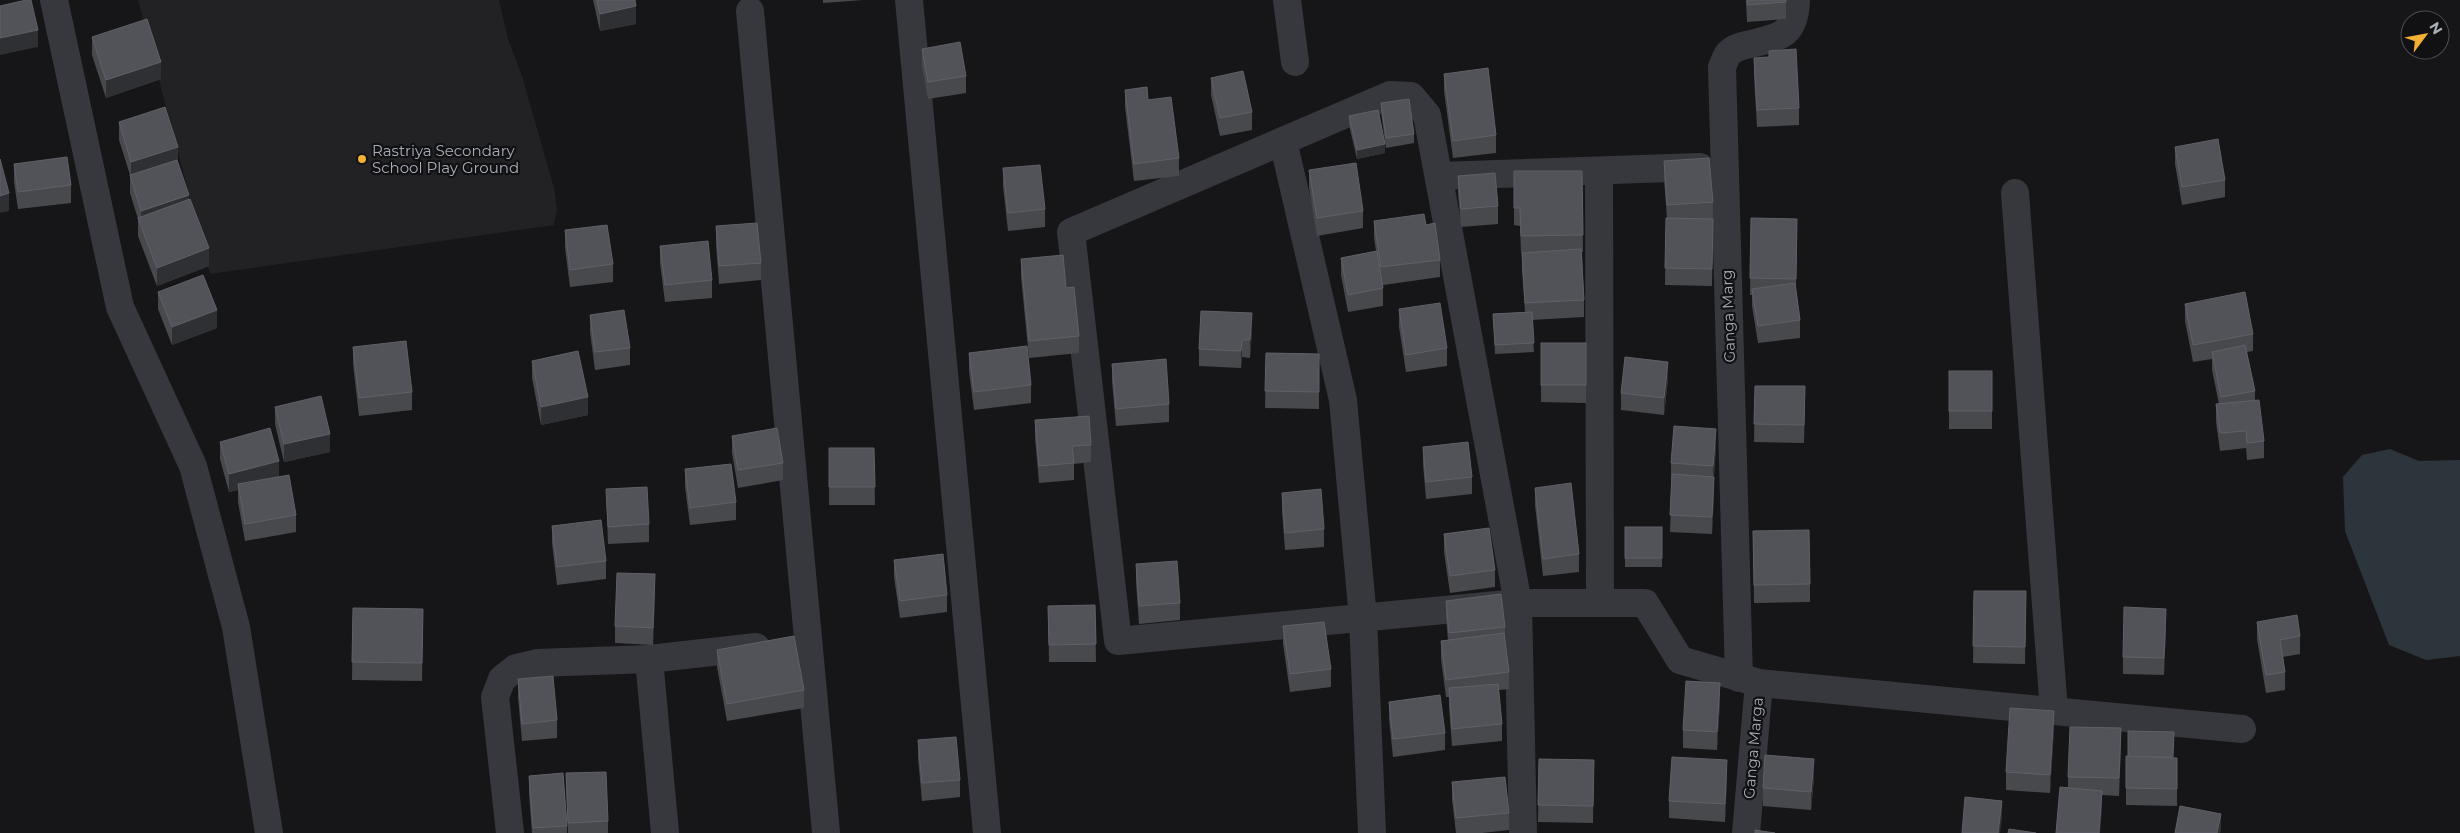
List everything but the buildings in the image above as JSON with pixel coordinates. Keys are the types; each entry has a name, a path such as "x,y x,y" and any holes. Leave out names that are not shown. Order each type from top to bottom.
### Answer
{"street":[{"path":"54,0 120,307 193,466 236,628 269,833"},
{"path":"908,0 987,833"},
{"path":"1287,0 1295,62"},
{"name":"Ganga Marg","path":"1749,681 1724,167 1722,67 1729,53 1741,46 1782,36 1787,32 1796,18 1796,0"},
{"path":"750,11 790,643 826,833"},
{"path":"1523,833 1518,603 1427,115 1411,96 1390,95 1071,232 1118,642 1518,603 1645,603 1680,660 1749,681 2242,729"},
{"path":"1283,141 1343,400 1362,618 1372,833"},
{"path":"1439,176 1724,167"},
{"path":"1599,171 1600,603"},
{"path":"2015,193 2054,711"},
{"path":"510,833 495,697 502,679 516,668 537,663 649,659 790,643"},
{"path":"649,659 666,833"},
{"name":"Ganga Marga","path":"1746,833 1749,681"}],"shaded area":[{"name":"Rastriya Secondary School Play Ground","path":"138,0 499,0 508,39 522,76 554,188 557,210 554,225 210,274"},
{"path":"2390,449 2419,461 2460,460 2460,656 2426,660 2389,645 2345,531 2343,477 2362,455"}],"place":[{"name":"Rastriya Secondary School Play Ground","path":"362,159"}]}
